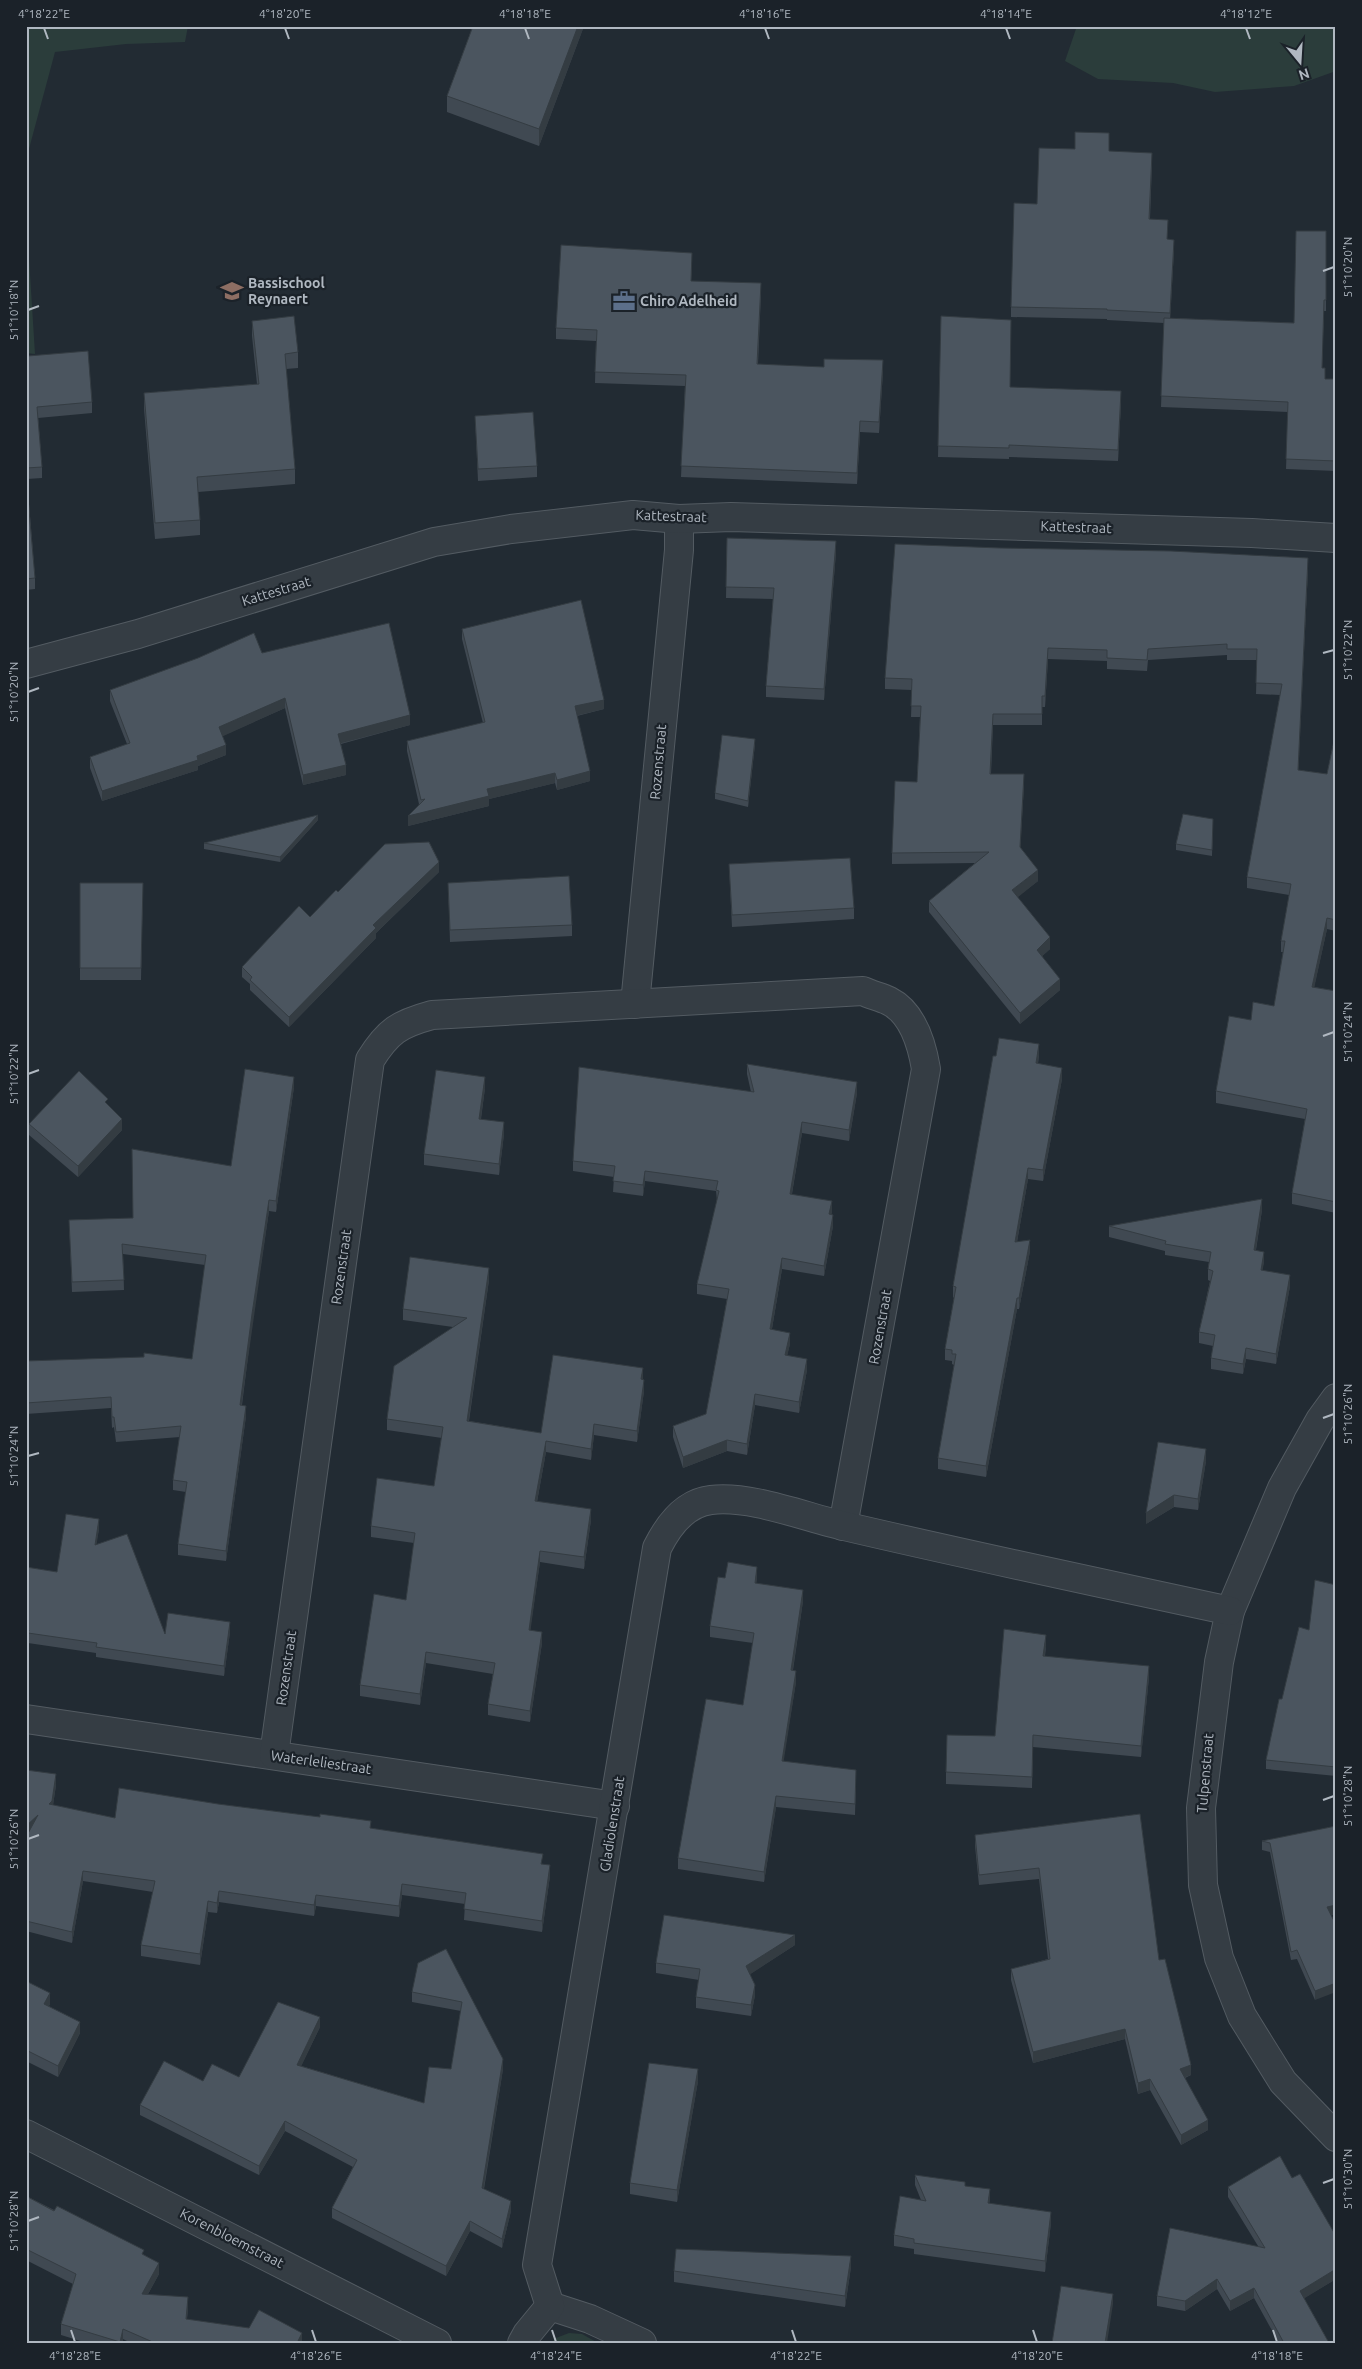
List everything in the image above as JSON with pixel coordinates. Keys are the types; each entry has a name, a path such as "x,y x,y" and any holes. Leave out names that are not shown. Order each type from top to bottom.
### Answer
{"street":[{"name":"Kattestraat","path":"26,664 138,634 434,542 511,529 633,515 679,519 741,517 1252,532 1336,538"},
{"name":"Rozenstraat","path":"635,1004 679,550 679,519"},
{"name":"Rozenstraat","path":"274,1755 370,1060 382,1040 405,1023 432,1014 863,992 891,1002 910,1020 922,1046 926,1068 843,1526"},
{"name":"Tulpenstraat","path":"1336,1398 1320,1420 1282,1488 1230,1611 1218,1662 1200,1808 1203,1885 1219,1958 1242,2016 1283,2082 1336,2137"},
{"name":"Gladiolenstraat","path":"550,2306 538,2265 657,1548 668,1527 685,1510 708,1500 734,1498 843,1526"},
{"path":"843,1526 1230,1611"},
{"name":"Waterleliestraat","path":"26,1719 615,1806"},
{"name":"Korenbloemstraat","path":"26,2134 437,2343"},
{"path":"522,2343 526,2334 550,2306 590,2320 642,2343"}],"shaded area":[{"path":"26,26 188,26 185,42 126,44 55,52 26,160"},
{"path":"1077,26 1336,26 1336,71 1294,86 1215,92 1173,83 1098,79 1065,61"},
{"path":"26,210 35,354 26,353"},
{"path":"569,2333 582,2334 598,2343 551,2343 556,2338"}],"building":[{"path":"473,26 578,26 539,129 447,96"},
{"path":"1075,132 1109,133 1109,151 1152,153 1149,219 1168,220 1167,239 1174,240 1170,313 1107,309 1011,307 1014,203 1037,204 1039,148 1075,149"},
{"path":"1296,231 1326,231 1326,300 1324,300 1322,368 1325,368 1325,379 1336,379 1336,461 1286,459 1288,402 1161,396 1164,318 1294,323"},
{"path":"561,245 692,253 691,281 761,283 757,364 824,367 824,359 883,360 879,422 860,421 857,473 681,466 686,375 595,372 597,330 556,328"},
{"path":"294,316 298,352 285,354 295,469 197,477 200,520 155,523 144,393 259,384 252,321"},
{"path":"941,316 1011,320 1010,387 1121,391 1118,450 1009,445 1009,448 938,446"},
{"path":"26,337 28,356 88,351 92,402 37,407 42,467 26,468"},
{"path":"533,412 537,466 478,469 475,416"},
{"path":"26,476 35,578 26,579"},
{"path":"727,538 836,541 824,689 766,686 774,588 726,587"},
{"path":"895,544 1171,551 1308,558 1298,770 1327,774 1336,731 1336,920 1327,918 1312,987 1336,991 1336,1202 1292,1193 1307,1109 1216,1091 1229,1016 1251,1020 1253,1002 1274,1006 1285,941 1281,941 1291,884 1247,877 1282,684 1256,683 1257,649 1227,649 1227,644 1148,649 1147,660 1107,658 1107,650 1048,648 1045,696 1042,696 1042,714 993,714 990,774 1024,774 1020,847 1038,870 1012,890 1050,937 1037,950 1060,979 1020,1013 929,901 989,852 892,853 895,781 917,782 921,706 911,706 912,679 885,678"},
{"path":"581,600 604,700 575,706 590,771 557,780 555,773 487,789 489,796 408,816 425,799 421,800 407,741 485,722 462,629"},
{"path":"389,623 410,715 338,734 346,765 303,775 285,698 219,727 226,745 197,756 198,760 102,791 90,757 130,743 110,690 198,658 254,633 262,653"},
{"path":"722,735 755,739 748,801 715,793"},
{"path":"1183,814 1213,819 1212,850 1176,844"},
{"path":"318,815 280,857 204,843"},
{"path":"429,842 439,862 373,925 376,928 289,1017 250,980 252,977 242,967 299,906 310,917 336,890 338,892 385,844"},
{"path":"850,858 854,908 732,915 729,864"},
{"path":"569,876 572,925 450,930 448,883"},
{"path":"80,883 143,883 141,968 80,968"},
{"path":"999,1038 1039,1044 1036,1063 1062,1068 1043,1170 1028,1168 1015,1242 1030,1240 1019,1298 1017,1298 986,1466 938,1458 956,1354 952,1354 952,1350 945,1349 956,1287 953,1286 993,1056 996,1056"},
{"path":"747,1064 857,1082 849,1130 802,1122 790,1194 832,1201 829,1214 833,1215 824,1266 782,1258 770,1329 790,1333 785,1355 807,1359 799,1402 755,1394 747,1444 727,1440 683,1457 673,1426 706,1414 729,1289 697,1284 719,1191 716,1190 718,1181 645,1171 643,1185 613,1181 615,1166 573,1161 579,1067 754,1092"},
{"path":"245,1069 294,1077 276,1201 269,1200 252,1314 240,1405 246,1406 226,1551 178,1544 187,1482 173,1480 181,1426 116,1432 114,1417 112,1417 111,1397 26,1403 26,1361 144,1357 144,1353 192,1359 206,1255 122,1244 124,1280 72,1282 69,1220 133,1218 132,1149 231,1166"},
{"path":"436,1070 485,1077 479,1119 504,1122 499,1164 424,1154"},
{"path":"79,1071 108,1099 105,1102 122,1119 78,1166 29,1124"},
{"path":"1262,1199 1254,1250 1264,1252 1261,1270 1290,1275 1276,1354 1246,1348 1243,1364 1211,1358 1215,1335 1199,1332 1213,1271 1208,1269 1211,1252 1165,1244 1166,1241 1109,1226"},
{"path":"410,1257 489,1268 467,1421 541,1433 553,1355 643,1368 641,1379 644,1380 637,1431 594,1424 591,1449 546,1441 535,1501 591,1509 584,1557 540,1551 529,1630 542,1632 530,1711 488,1704 495,1663 426,1652 420,1694 360,1685 374,1594 406,1600 415,1533 371,1526 377,1478 434,1486 443,1427 387,1419 394,1366 467,1318 403,1309"},
{"path":"1158,1442 1206,1449 1198,1499 1174,1495 1146,1513"},
{"path":"66,1514 99,1519 95,1545 127,1534 165,1634 168,1613 230,1622 224,1666 96,1647 97,1643 28,1633 29,1630 26,1630 26,1567 57,1572"},
{"path":"728,1562 757,1567 755,1583 803,1590 791,1670 796,1671 782,1761 856,1770 855,1804 776,1796 764,1872 678,1858 706,1699 743,1705 754,1633 710,1626 718,1577 725,1578"},
{"path":"1315,1580 1336,1585 1336,1767 1266,1760 1279,1699 1282,1699 1299,1627 1309,1630"},
{"path":"1004,1629 1046,1635 1043,1656 1149,1666 1141,1746 1033,1735 1032,1777 946,1772 947,1735 995,1736"},
{"path":"26,1770 56,1774 52,1801 49,1804 115,1818 119,1788 218,1804 320,1817 320,1814 371,1821 370,1828 543,1854 541,1864 550,1865 542,1921 464,1909 466,1893 402,1884 399,1906 316,1895 314,1905 219,1891 217,1903 208,1901 200,1954 141,1945 155,1881 83,1871 72,1932 26,1921 26,1837 38,1815 26,1826"},
{"path":"1140,1814 1159,1960 1165,1959 1191,2065 1180,2069 1208,2120 1181,2135 1150,2079 1138,2083 1125,2029 1033,2052 1011,1969 1050,1959 1039,1868 979,1875 975,1835"},
{"path":"1336,1826 1336,1905 1327,1907 1336,1925 1336,1983 1315,1991 1297,1950 1291,1952 1270,1843 1262,1841"},
{"path":"664,1915 795,1935 746,1966 755,1985 751,2005 696,1997 700,1969 656,1963"},
{"path":"446,1949 503,2059 482,2188 511,2201 502,2239 470,2221 446,2266 332,2208 357,2160 285,2121 259,2166 140,2105 164,2061 203,2081 212,2064 239,2077 278,2002 320,2017 297,2065 424,2103 429,2067 451,2069 462,2002 412,1992 418,1963"},
{"path":"26,1981 50,1993 44,2004 80,2022 58,2066 26,2050"},
{"path":"649,2063 698,2069 677,2190 630,2183"},
{"path":"1280,2156 1292,2178 1300,2174 1336,2236 1336,2269 1300,2291 1329,2343 1284,2343 1254,2288 1230,2301 1217,2279 1185,2301 1157,2296 1170,2228 1265,2248 1228,2187"},
{"path":"915,2175 965,2182 965,2186 990,2189 988,2203 1051,2212 1045,2261 914,2243 914,2239 894,2235 900,2196 926,2201"},
{"path":"26,2196 54,2211 57,2206 144,2250 142,2254 159,2263 142,2294 188,2297 186,2319 249,2328 259,2310 302,2333 297,2343 155,2343 123,2329 120,2342 61,2324 76,2274 26,2249"},
{"path":"676,2249 851,2256 845,2296 674,2271"},
{"path":"1061,2286 1113,2294 1105,2343 1052,2343"}],"place":[{"name":"Bassischool Reynaert","path":"232,291"},
{"name":"Chiro Adelheid","path":"624,301"}]}
